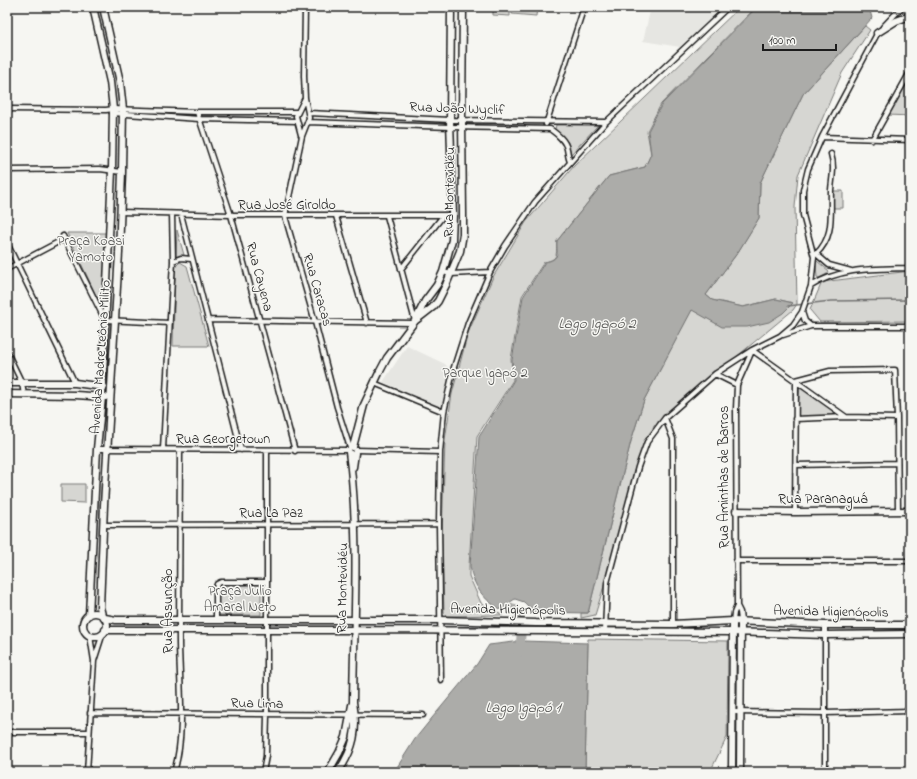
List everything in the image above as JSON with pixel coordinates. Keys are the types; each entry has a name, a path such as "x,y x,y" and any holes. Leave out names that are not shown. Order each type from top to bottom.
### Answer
{"main road":[{"name":"Avenida Madre Leônia Milito","path":"89,615 97,449 102,396 112,170 113,112 108,72 93,7"},
{"name":"Avenida Madre Leônia Milito","path":"102,7 120,82 123,112 121,212 116,321 103,525 100,607 103,617"},
{"path":"414,322 425,301 437,285 443,272 452,240 453,215 450,127 451,9 463,9"},
{"name":"Rua Montevidéu","path":"353,715 356,524 352,474 352,450 364,405 374,383 388,358 414,322 433,307 438,301 460,251 464,214 462,127 463,9"},
{"path":"877,33 896,21 910,16"},
{"path":"7,383 75,383 102,386 112,389"},
{"path":"75,383 76,395"},
{"path":"7,394 76,395 102,396 111,398"},
{"name":"Rua Paranaguá","path":"736,511 910,511"},
{"path":"95,613 103,617 107,624 104,632 98,636 90,636 85,631 83,624 84,620 89,615 95,613"},
{"name":"Avenida Higienópolis","path":"103,617 116,620 440,620 512,623 673,624 741,621 825,625 910,625"},
{"name":"Rua Aminthas de Barros","path":"732,772 733,621"},
{"name":"Rua Aminthas de Barros","path":"740,772 741,621"},
{"name":"Avenida Higienópolis","path":"104,632 179,629 741,632 825,635 910,634"},
{"path":"328,772 339,753 353,715"},
{"path":"338,772 349,756 354,738 353,715"},
{"path":"346,737 349,736 354,738"}],"street":[{"name":"Rua Caracas","path":"305,7 304,76 305,98 308,112 285,216 337,407 352,450"},
{"path":"570,162 563,141 550,129 545,128 584,7"},
{"path":"441,680 439,524 440,452 444,412 454,367 468,323 490,272 527,212 606,122 728,7"},
{"path":"780,336 793,325 802,312 811,286 814,257 803,215 803,190 808,169 822,138 877,33 902,7"},
{"path":"105,59 114,57"},
{"path":"108,72 117,70"},
{"path":"872,140 910,72"},
{"name":"Rua Caracas","path":"302,136 296,116 305,98"},
{"name":"Rua João Wyclif","path":"7,109 106,110 113,112 299,112 304,110 308,112 450,120 606,122"},
{"name":"Rua João Wyclif","path":"123,112 199,118 298,122 302,124 307,122 450,127 545,128"},
{"name":"Rua Cayena","path":"197,112 231,215 295,451"},
{"path":"822,138 910,140"},
{"path":"816,254 825,242 831,222 831,191 834,169 831,154"},
{"path":"7,170 112,170 122,172"},
{"name":"Rua José Giroldo","path":"121,212 285,216 453,215"},
{"path":"163,449 173,261 172,214"},
{"path":"180,214 241,450"},
{"path":"336,216 366,323"},
{"path":"208,320 366,323 414,322 386,216"},
{"path":"401,269 443,216"},
{"path":"7,269 63,237 105,320 170,323"},
{"path":"7,243 75,383"},
{"path":"811,246 816,254 829,264 851,271"},
{"path":"173,261 181,258 191,259"},
{"path":"811,286 826,278 851,271 910,268"},
{"path":"443,272 451,274 490,272"},
{"path":"802,312 805,321 811,326"},
{"path":"605,632 607,583 638,467 647,442 665,418 715,374 752,350 780,336 811,326 910,326"},
{"path":"752,350 846,417"},
{"name":"Rua Aminthas de Barros","path":"733,621 736,606 737,385 752,350"},
{"path":"7,352 22,383 24,394"},
{"path":"796,380 830,371 895,370 898,511"},
{"path":"715,374 737,385"},
{"path":"795,512 796,380"},
{"path":"374,383 444,412"},
{"path":"795,419 846,417 897,418"},
{"path":"665,418 673,439 673,624"},
{"name":"Rua Georgetown","path":"97,449 295,451 352,450 440,452"},
{"name":"Rua Assunção","path":"174,772 180,740 180,450"},
{"path":"263,772 266,756 267,715 267,450"},
{"path":"796,465 897,463"},
{"name":"Rua La Paz","path":"103,525 439,524"},
{"path":"736,561 910,561"},
{"path":"216,620 217,584 221,582 267,582"},
{"name":"Rua Aminthas de Barros","path":"736,606 740,612 741,621"},
{"path":"825,625 826,772"},
{"path":"94,661 104,632"},
{"path":"87,772 94,661 90,636"},
{"path":"733,712 825,713 910,711"},
{"name":"Rua Lima","path":"90,713 423,716"},
{"path":"7,732 89,732"}],"shaded area":[{"path":"651,7 722,7 680,47 643,41"},
{"path":"407,346 445,364 449,369 442,408 383,382"}],"green space":[{"path":"493,7 510,7 510,16 493,15"},
{"path":"512,7 537,7 536,16 512,14"},
{"name":"Parque Igapó 2","path":"740,7 756,7 661,104 647,131 651,154 645,167 609,176 557,241 555,257 544,262 522,296 511,359 513,380 477,436 469,566 469,576 481,603 503,615 447,616 444,613 442,536 445,440 452,394 468,333 493,277 526,222 574,166"},
{"path":"865,26 870,30 842,73 798,175 795,207 797,304 793,310 654,425 595,615 581,618 581,613 588,613 631,441 644,400 692,309 722,326 793,303 776,299 743,307 712,300 706,295 738,252 759,218 760,183 803,94"},
{"path":"910,75 910,116 888,115"},
{"path":"556,125 598,125 571,154 568,142 555,129"},
{"path":"833,191 843,191 843,208 832,208"},
{"path":"177,230 184,255 176,257"},
{"name":"Praça Koasi Yamoto","path":"67,233 107,233 103,302 99,302"},
{"path":"817,261 829,271 827,274 819,278 817,277"},
{"path":"180,262 187,266 209,346 173,346 175,267"},
{"path":"910,271 910,321 820,322 810,310 822,282"},
{"path":"800,386 840,415 797,418"},
{"path":"61,484 85,484 85,503 61,502"},
{"name":"Praça Julio Amaral Neto","path":"218,584 261,584 261,615 218,615"},
{"path":"588,639 728,641 727,737 710,772 585,772"}],"water":[{"name":"Lago Igapó 2","path":"757,7 869,7 872,18 803,94 760,183 759,218 738,252 706,295 712,300 743,307 776,299 793,303 783,313 769,322 747,327 722,327 692,310 644,400 631,441 588,613 534,612 524,602 515,599 507,604 502,610 490,602 480,592 471,573 470,566 479,437 514,380 512,360 523,297 545,262 556,257 557,241 609,176 645,167 651,154 648,131 662,104"},
{"name":"Lago Igapó 1","path":"522,641 588,643 585,772 394,772 415,739 477,664 489,645"}],"waterway":[{"path":"788,306 831,301 910,300"},
{"path":"513,608 519,614 521,623 521,640 518,653"}]}
